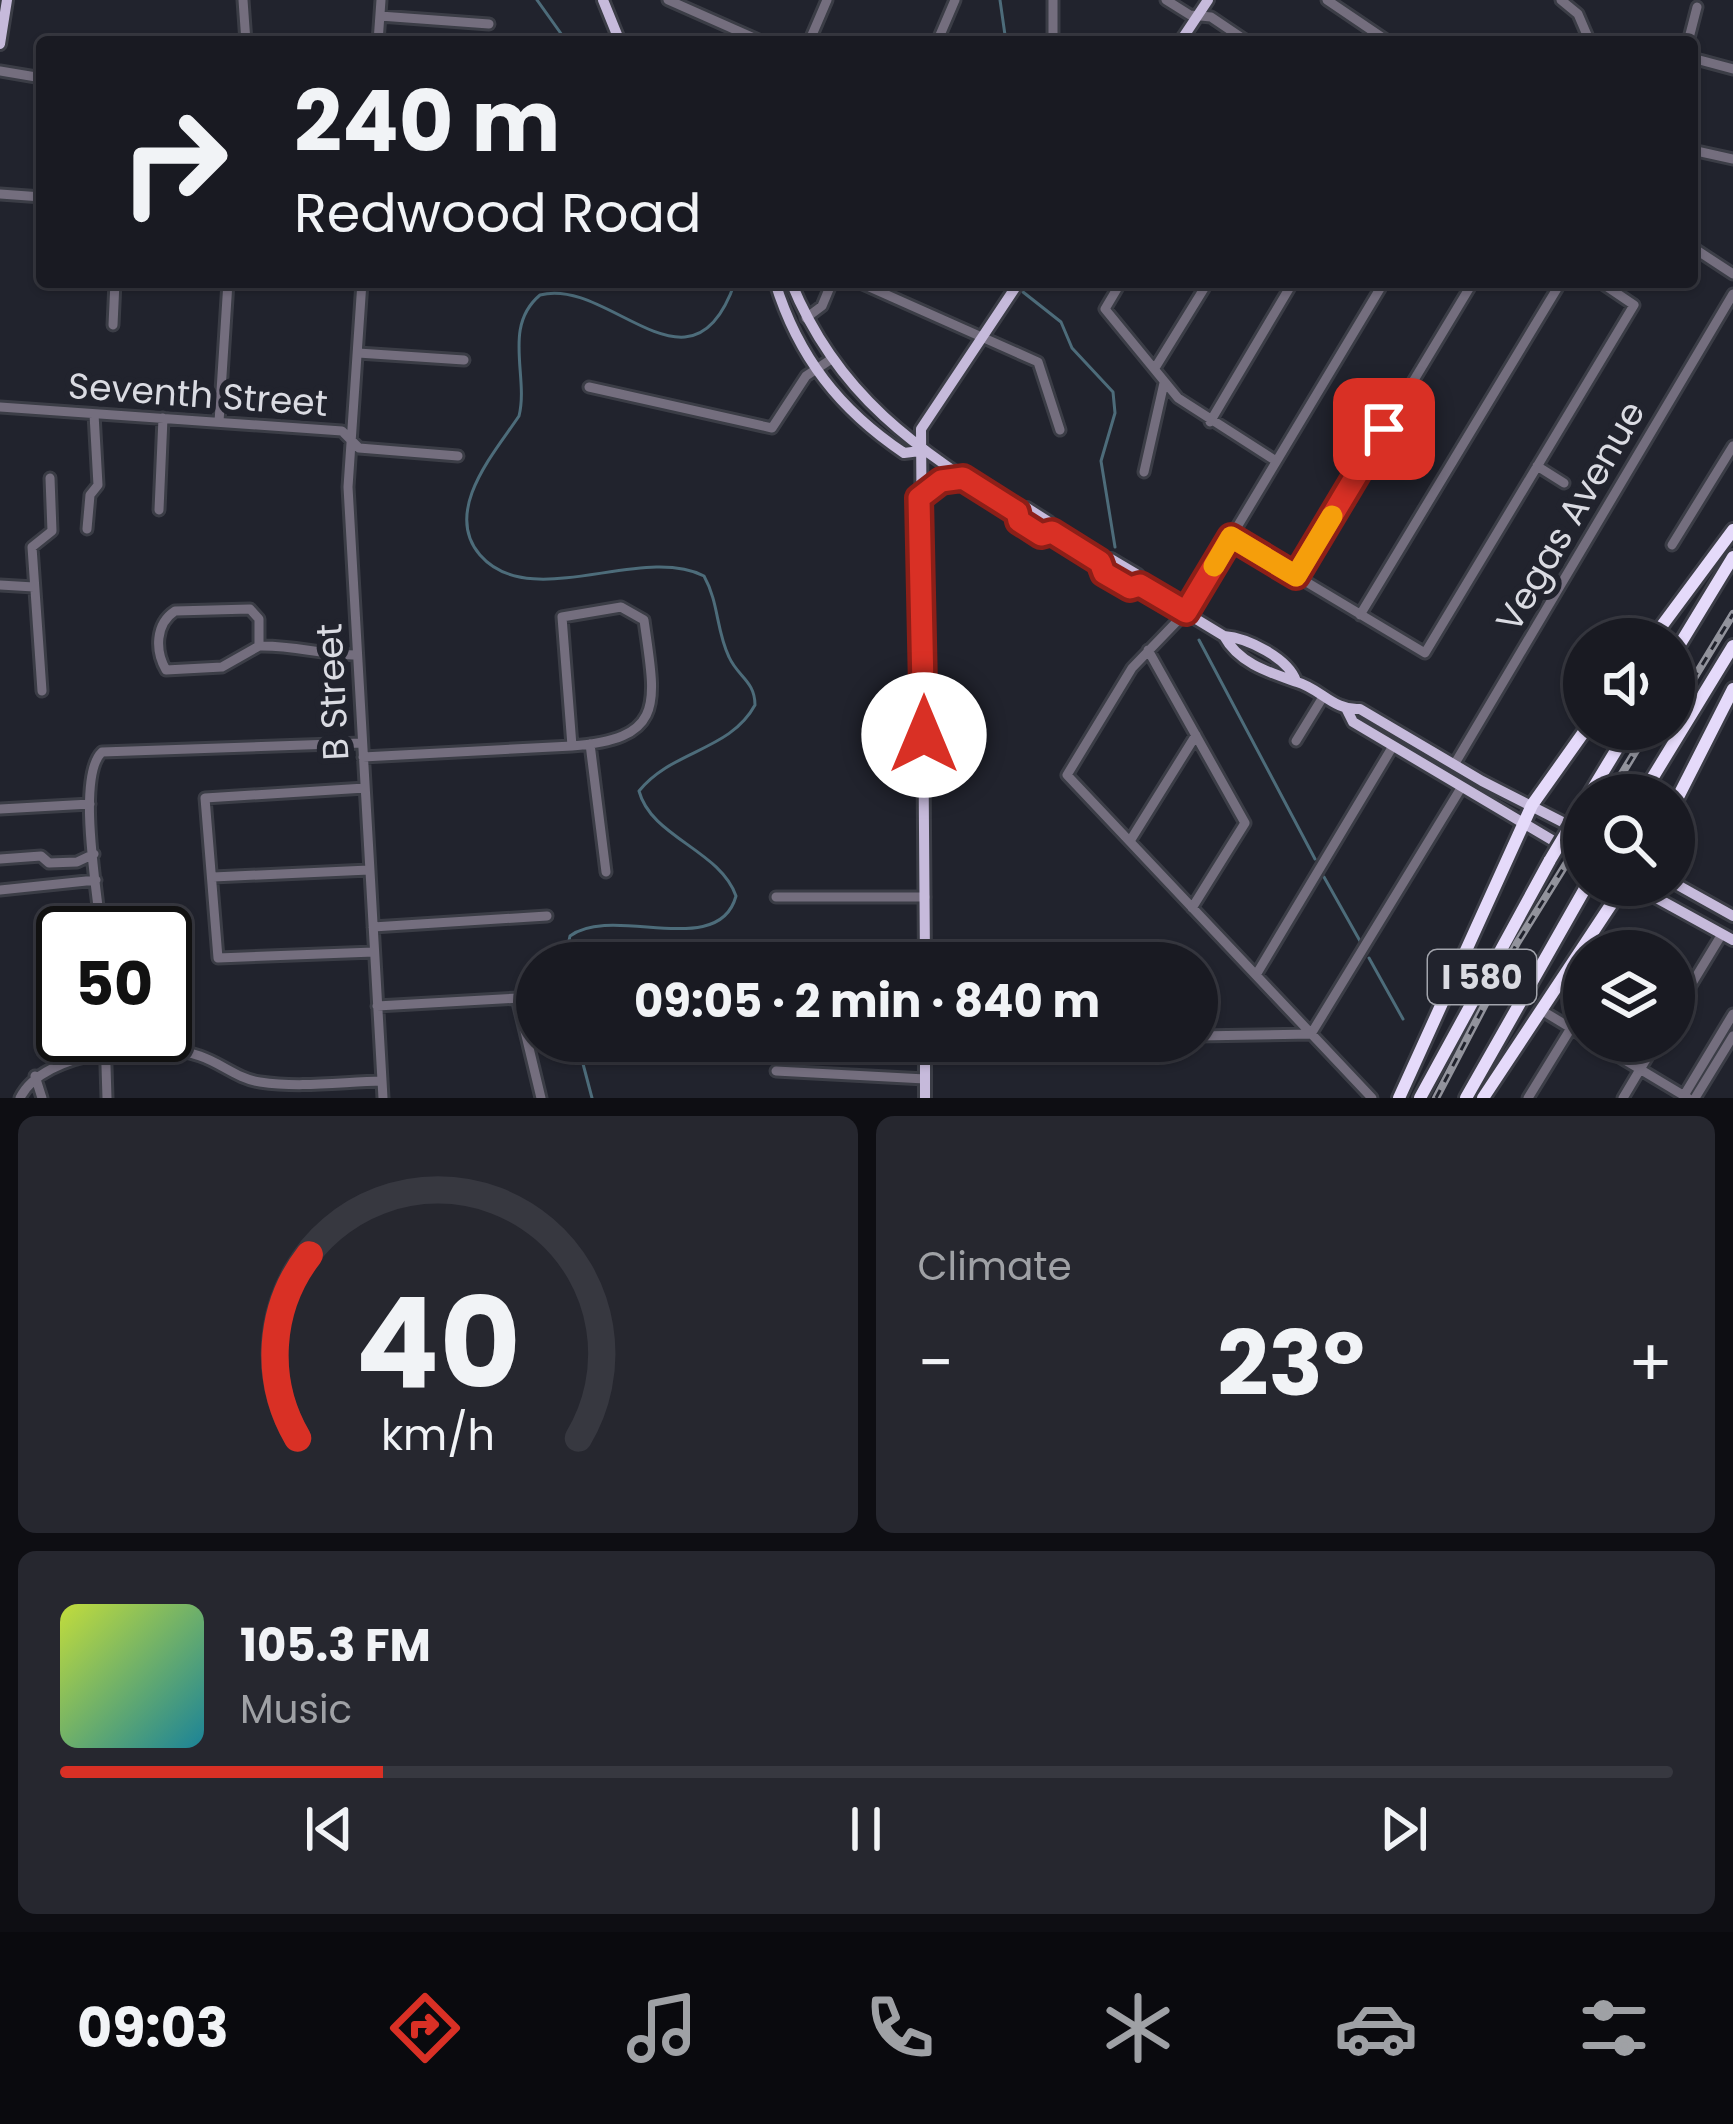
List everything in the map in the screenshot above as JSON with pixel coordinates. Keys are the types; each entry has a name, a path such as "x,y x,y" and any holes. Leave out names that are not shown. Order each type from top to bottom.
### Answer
{"highway":[{"path":"1668,618 1733,530"},
{"path":"1695,619 1733,556"},
{"path":"1655,774 1733,646"},
{"path":"1690,774 1733,689"},
{"path":"1399,1098 1522,825 1571,750"},
{"name":"I 580","path":"1420,1098 1563,838"},
{"name":"I 580","path":"1466,1098 1575,906"},
{"path":"1484,1098 1615,906"}],"main road":[{"path":"0,44 7,0"},
{"path":"603,0 618,36"},
{"path":"1184,36 1208,0"},
{"path":"778,288 814,370 871,429 904,453 920,451"},
{"path":"794,288 830,360 920,451 1017,512 1028,508 1049,522 1052,532 1100,562 1111,559 1138,575 1140,585 1224,636 1232,650 1282,681 1296,681 1347,710 1360,709 1563,822"},
{"path":"926,942 921,429 1014,288"},
{"path":"919,498 941,481 963,478"},
{"path":"1347,710 1352,722 1563,847"},
{"path":"1695,895 1733,916"},
{"path":"1669,906 1728,937"},
{"path":"925,1062 926,1098"}],"street":[{"path":"243,0 246,36"},
{"path":"379,36 381,0"},
{"path":"668,0 749,36"},
{"path":"812,36 827,0"},
{"path":"940,36 955,0"},
{"path":"1052,0 1053,36"},
{"path":"1166,0 1211,17 1239,36"},
{"path":"1328,0 1380,36"},
{"path":"1561,0 1578,14 1587,36"},
{"path":"1690,36 1697,7"},
{"path":"380,16 489,24"},
{"path":"1698,60 1733,69"},
{"path":"0,71 36,77"},
{"path":"1698,152 1733,159"},
{"path":"0,194 36,197"},
{"path":"1698,251 1733,274"},
{"path":"113,325 115,288"},
{"path":"219,422 228,288"},
{"name":"B Street","path":"362,288 348,487 383,1098"},
{"path":"806,318 822,307 830,288"},
{"path":"872,288 1042,366 1060,430"},
{"path":"1118,288 1106,309 1164,383 1210,422 1276,461"},
{"path":"1155,368 1204,288"},
{"path":"1210,422 1289,288"},
{"path":"1372,1098 1066,775 1148,650 1186,612 1380,288"},
{"path":"1296,576 1469,288"},
{"path":"1360,615 1557,288"},
{"path":"1231,537 1425,653 1634,305 1609,288"},
{"name":"Vegas Avenue","path":"1454,765 1733,294"},
{"path":"358,353 464,360"},
{"path":"589,387 772,428 794,390 830,360"},
{"path":"1144,472 1164,383"},
{"name":"Seventh Street","path":"0,407 343,431 359,448 458,456"},
{"path":"87,529 90,495 98,485 94,413"},
{"path":"159,510 163,418"},
{"path":"1672,544 1733,446"},
{"path":"1537,466 1564,483"},
{"path":"42,691 32,547 52,531 50,478"},
{"path":"0,585 34,586"},
{"path":"259,646 259,619 250,608 175,611 159,635 158,657 166,670 221,667 259,646 298,645 320,655 357,655"},
{"path":"363,757 572,746 627,739 648,714 644,620 621,608 562,617 572,746"},
{"path":"1148,650 1245,823 1192,908"},
{"path":"1296,741 1322,697"},
{"path":"1130,841 1196,735"},
{"path":"98,906 90,804 95,758 102,752 362,743"},
{"path":"590,744 606,872"},
{"path":"1256,975 1393,746"},
{"path":"365,788 205,798 218,958 374,952"},
{"path":"1312,1034 1461,788"},
{"path":"0,808 90,804"},
{"path":"0,859 41,856 50,863 77,862 94,854"},
{"path":"213,877 370,870"},
{"path":"0,890 96,880"},
{"path":"776,897 925,897"},
{"path":"373,927 547,916"},
{"path":"1695,983 1728,937"},
{"path":"377,1006 516,998"},
{"path":"1546,1013 1563,1023"},
{"path":"1687,1097 1733,1014"},
{"path":"1218,1036 1312,1034"},
{"path":"1687,1097 1733,1036"},
{"path":"1528,1098 1563,1041"},
{"path":"192,1054 253,1082 382,1081"},
{"path":"20,1098 35,1076 64,1062"},
{"path":"106,1062 107,1098"},
{"path":"532,1062 541,1098"},
{"path":"1628,1062 1687,1097"},
{"path":"1623,1098 1644,1062"},
{"path":"776,1071 925,1079"},
{"path":"35,1076 41,1096"}],"waterway":[{"path":"537,0 563,36"},
{"path":"1000,0 1005,36"},
{"path":"569,942 570,936 589,928 687,928 709,925 726,915 736,896 728,880 657,820 639,791 652,777 731,732 755,705 754,697 729,657 704,576 678,568 649,567 556,579 501,571 480,555 470,538 469,501 486,464 519,416 519,337 522,322 540,295 566,294 673,336 696,335 717,318 732,288"},
{"path":"1023,292 1061,322 1072,348 1113,392 1115,413 1101,461 1115,547"},
{"path":"1199,640 1315,859"},
{"path":"1324,877 1360,941"},
{"path":"1369,958 1403,1019"},
{"path":"583,1062 592,1098"}],"railway":[{"path":"1695,676 1733,614"},
{"path":"1622,774 1636,750"},
{"path":"1436,1098 1517,943 1563,869"}],"slow traffic":[{"path":"1214,566 1231,537 1296,576 1332,516"}],"route":[{"path":"924,735 919,498 932,486 963,478 1017,512 1024,525 1041,535 1052,532 1100,562 1104,573 1119,582 1130,588 1140,585 1186,612 1231,537 1296,576 1384,429"}]}
